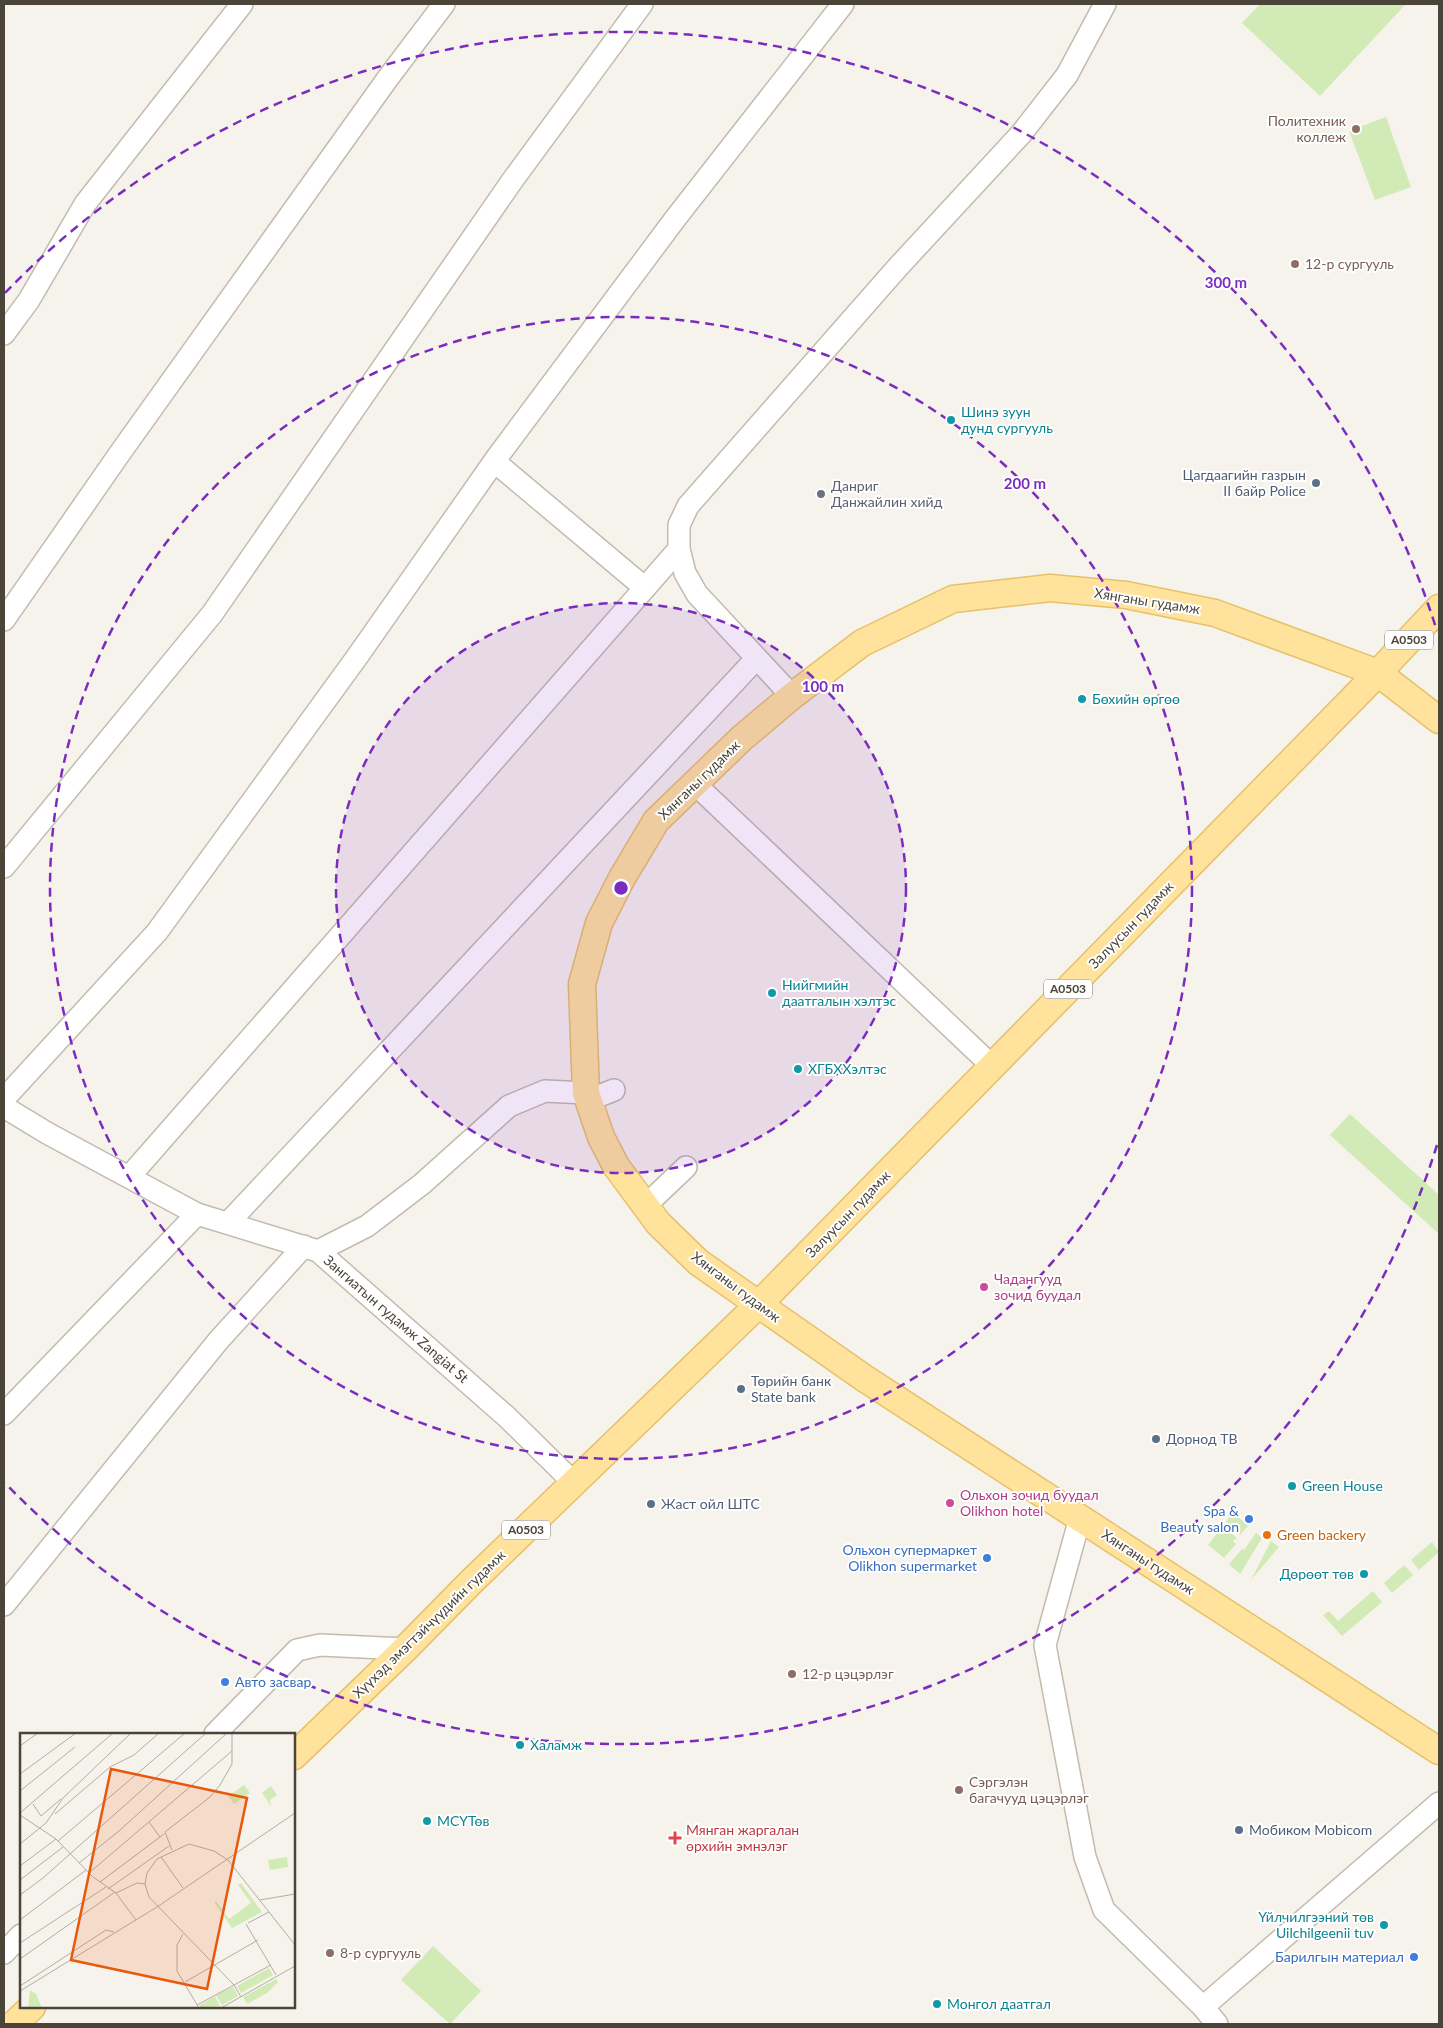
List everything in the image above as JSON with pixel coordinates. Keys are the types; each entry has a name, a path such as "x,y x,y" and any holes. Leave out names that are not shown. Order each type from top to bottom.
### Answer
{"main road":[{"name":"Хянганы гудамж","path":"1439,720 1378,673 1215,613 1126,595 1050,588 953,599 862,643 792,696 742,738 656,821 622,878 599,923 582,984 588,1096 601,1136 610,1155 658,1223 698,1262 864,1378 1439,1751"},
{"name":"A0503","path":"1378,673 1439,608"},
{"name":"Залуусын гудамж","path":"758,1305 1378,673"},
{"name":"Хүүхэд эмэгтэйчүүдийн гудамж","path":"295,1755 758,1305"},
{"path":"14,2024 31,2008"}],"street":[{"path":"4,334 29,300 85,204 242,4"},
{"path":"4,620 120,453 370,102 444,4"},
{"path":"4,867 212,614 512,181 642,4"},
{"path":"4,1099 157,932 352,665 495,462 675,219 843,4"},
{"path":"792,696 697,594 685,573 679,549 679,525 688,506 898,266 1021,134 1067,75 1104,4"},
{"path":"495,462 645,588"},
{"path":"129,1177 679,549"},
{"path":"228,1223 756,658"},
{"path":"695,784 992,1066"},
{"path":"4,1605 218,1341 317,1252 367,1226 422,1184 509,1106 545,1091 588,1096 614,1090"},
{"name":"Зангиатын гудамж Zangiat St","path":"4,1107 197,1214 317,1252 507,1417 574,1483"},
{"path":"645,1206 686,1167"},
{"path":"4,1414 197,1214"},
{"path":"1080,1518 1045,1645 1085,1857 1104,1910 1203,2007 1217,2024"},
{"path":"216,1733 297,1650 320,1645 405,1649"},
{"path":"1203,2007 1439,1803"},
{"path":"4,1953 20,1936"}],"green space":[{"path":"1260,4 1406,4 1320,96 1242,23"},
{"path":"1386,117 1411,187 1375,200 1349,131"},
{"path":"1350,1114 1439,1195 1439,1234 1330,1135"},
{"path":"1233,1512 1248,1526 1240,1535 1226,1522"},
{"path":"1223,1526 1237,1538 1233,1541 1236,1544 1224,1558 1208,1545"},
{"path":"1256,1533 1262,1538 1240,1574 1229,1564 1242,1549 1244,1550"},
{"path":"1271,1541 1279,1547 1251,1580"},
{"path":"1432,1542 1439,1552 1419,1570 1411,1560"},
{"path":"1404,1565 1413,1575 1392,1593 1384,1583"},
{"path":"1373,1591 1382,1602 1342,1636 1323,1615 1329,1611 1338,1621"},
{"path":"433,1946 481,1991 450,2024 401,1980"}],"place":[{"name":"Политехник коллеж","path":"1356,129"},
{"name":"12-р сургууль","path":"1295,264"},
{"name":"Шинэ зуун дунд сургууль","path":"951,420"},
{"name":"Цагдаагийн газрын II байр Police","path":"1316,483"},
{"name":"Данриг Данжайлин хийд","path":"821,494"},
{"name":"Бөхийн өргөө","path":"1082,699"},
{"name":"Нийгмийн даатгалын хэлтэс","path":"772,993"},
{"name":"ХГБХХэлтэс","path":"798,1069"},
{"name":"Чадангууд зочид буудал","path":"984,1287"},
{"name":"Төрийн банк State bank","path":"741,1389"},
{"name":"Дорнод ТВ","path":"1156,1439"},
{"name":"Green House","path":"1292,1486"},
{"name":"Ольхон зочид буудал Olikhon hotel","path":"950,1503"},
{"name":"Жаст ойл ШТС","path":"651,1504"},
{"name":"Spa & Beauty salon","path":"1249,1519"},
{"name":"Green backery","path":"1267,1535"},
{"name":"Ольхон супермаркет Olikhon supermarket","path":"987,1558"},
{"name":"Дөрөөт төв","path":"1364,1574"},
{"name":"12-р цэцэрлэг","path":"792,1674"},
{"name":"Авто засвар","path":"225,1682"},
{"name":"Халамж","path":"520,1745"},
{"name":"Сэргэлэн багачууд цэцэрлэг","path":"959,1790"},
{"name":"МСҮТөв","path":"427,1821"},
{"name":"Мобиком Mobicom","path":"1239,1830"},
{"name":"Мянган жаргалан өрхийн эмнэлэг","path":"675,1838"},
{"name":"Үйлчилгээний төв Uilchilgeenii tuv","path":"1384,1925"},
{"name":"8-р сургууль","path":"330,1953"},
{"name":"Барилгын материал","path":"1414,1957"},
{"name":"Монгол даатгал","path":"937,2004"}]}
